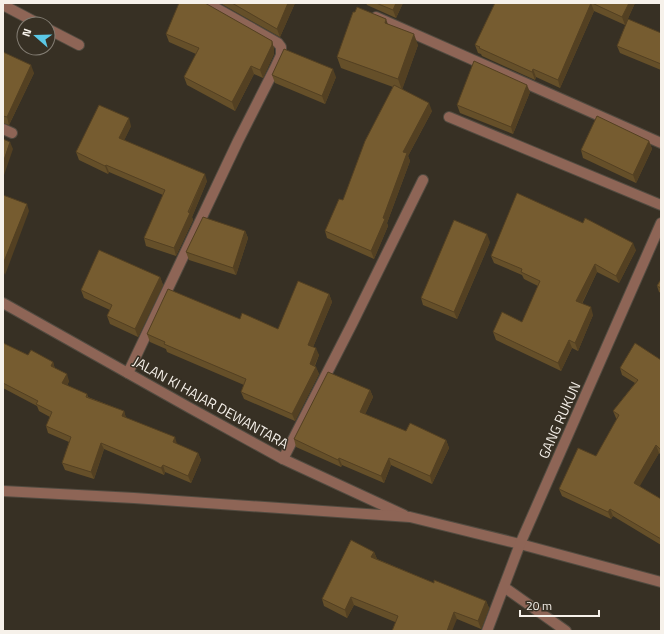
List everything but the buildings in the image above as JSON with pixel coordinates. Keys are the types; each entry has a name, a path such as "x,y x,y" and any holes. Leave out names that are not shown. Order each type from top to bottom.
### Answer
{"street":[{"path":"128,373 281,55 281,47 278,43 207,3"},
{"path":"3,5 24,16"},
{"path":"366,13 661,143"},
{"path":"56,33 79,45"},
{"path":"449,117 661,205"},
{"path":"283,459 423,180"},
{"name":"GANG RUKUN","path":"487,631 520,544 661,223"},
{"name":"JALAN KI HAJAR DEWANTARA","path":"3,303 283,459 410,517"},
{"path":"3,491 142,498 410,517 520,544 661,582"},
{"path":"504,587 566,631"}]}
